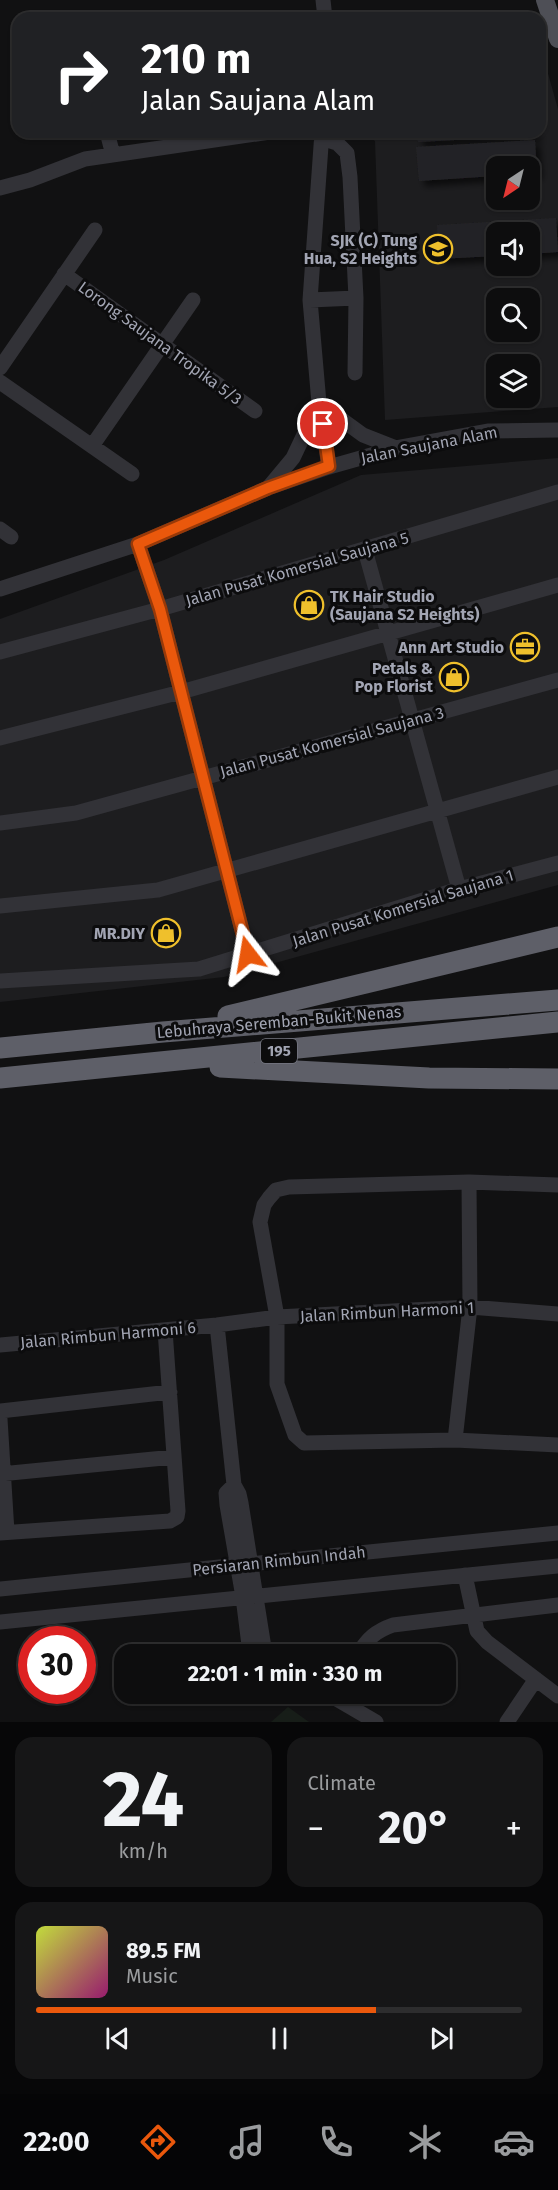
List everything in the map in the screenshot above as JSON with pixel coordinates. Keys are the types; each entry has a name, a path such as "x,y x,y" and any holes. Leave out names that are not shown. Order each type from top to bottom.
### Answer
{"highway":[{"path":"163,1032 558,937"},
{"name":"Lebuhraya Seremban-Bukit Nenas","path":"0,1048 163,1032 558,1000"},
{"name":"Lebuhraya Seremban-Bukit Nenas","path":"0,1078 558,1022"},
{"path":"152,1064 429,1078 558,1079"}],"main road":[{"path":"545,0 558,39"}],"street":[{"path":"109,138 113,155"},
{"path":"0,188 30,180 85,159 229,138"},
{"path":"321,138 310,300 320,404 329,466"},
{"path":"327,138 337,143 347,153 350,177 356,298 355,373"},
{"path":"0,368 95,230"},
{"name":"Lorong Saujana Tropika 5/3","path":"64,274 255,411"},
{"path":"310,300 356,298"},
{"path":"92,446 193,300"},
{"path":"0,382 132,474"},
{"path":"320,404 363,435 396,448"},
{"path":"268,488 293,458 320,404"},
{"name":"Jalan Saujana Alam","path":"0,590 138,544 268,488 329,466 396,448 489,431 558,430"},
{"name":"Jalan Pusat Komersial Saujana 5","path":"0,652 160,609 558,492"},
{"path":"138,544 160,609 248,954"},
{"path":"365,550 459,889"},
{"path":"0,738 181,692 558,585"},
{"name":"Jalan Pusat Komersial Saujana 3","path":"0,823 76,813 558,680"},
{"path":"0,906 158,890 558,777"},
{"name":"Jalan Pusat Komersial Saujana 1","path":"0,978 199,969 459,889 558,863"},
{"path":"455,1440 470,1307 469,1182"},
{"path":"558,1185 469,1182 289,1187 276,1190 264,1205 260,1222 277,1317 278,1384 295,1435 304,1443 455,1440 558,1445"},
{"name":"Jalan Rimbun Harmoni 1","path":"217,1325 277,1317 470,1307 558,1314"},
{"path":"217,1325 234,1485 239,1494 243,1564 262,1644"},
{"name":"Jalan Rimbun Harmoni 6","path":"0,1345 217,1325"},
{"path":"0,1419 3,1533 174,1520 178,1511 165,1330"},
{"path":"0,1411 170,1392"},
{"path":"2,1474 174,1457"},
{"name":"Persiaran Rimbun Indah","path":"0,1589 558,1533"},
{"name":"Persiaran Rimbun Indah","path":"0,1622 558,1566"},
{"path":"465,1575 477,1631 487,1642 558,1696"},
{"path":"249,1596 250,1644"},
{"path":"365,1644 376,1631 393,1625 558,1605"},
{"path":"507,1722 536,1679"},
{"path":"348,1704 376,1722"}],"shaded area":[{"name":"SJK (C) Tung Hua, S2 Heights","path":"547,70 558,109 558,407 385,420 375,141 372,138 546,138"},
{"path":"558,458 558,885 224,977 0,1002 0,619 164,560 361,475"},
{"path":"288,1707 309,1722 271,1722"}],"building":[{"path":"418,138 497,138 418,142"},
{"path":"535,140 536,156 486,156 486,177 419,181 416,147"},
{"path":"556,218 558,252 540,253 540,222 488,222"},
{"path":"486,222 486,257 439,259 437,225"}],"place":[{"name":"SJK (C) Tung Hua, S2 Heights","path":"438,249"},
{"name":"TK Hair Studio (Saujana S2 Heights)","path":"309,605"},
{"name":"Ann Art Studio","path":"525,647"},
{"name":"Petals & Pop Florist","path":"454,677"},
{"name":"MR.DIY","path":"166,933"}],"route":[{"path":"248,954 160,609 138,544 268,488 329,466 323,424"}]}
